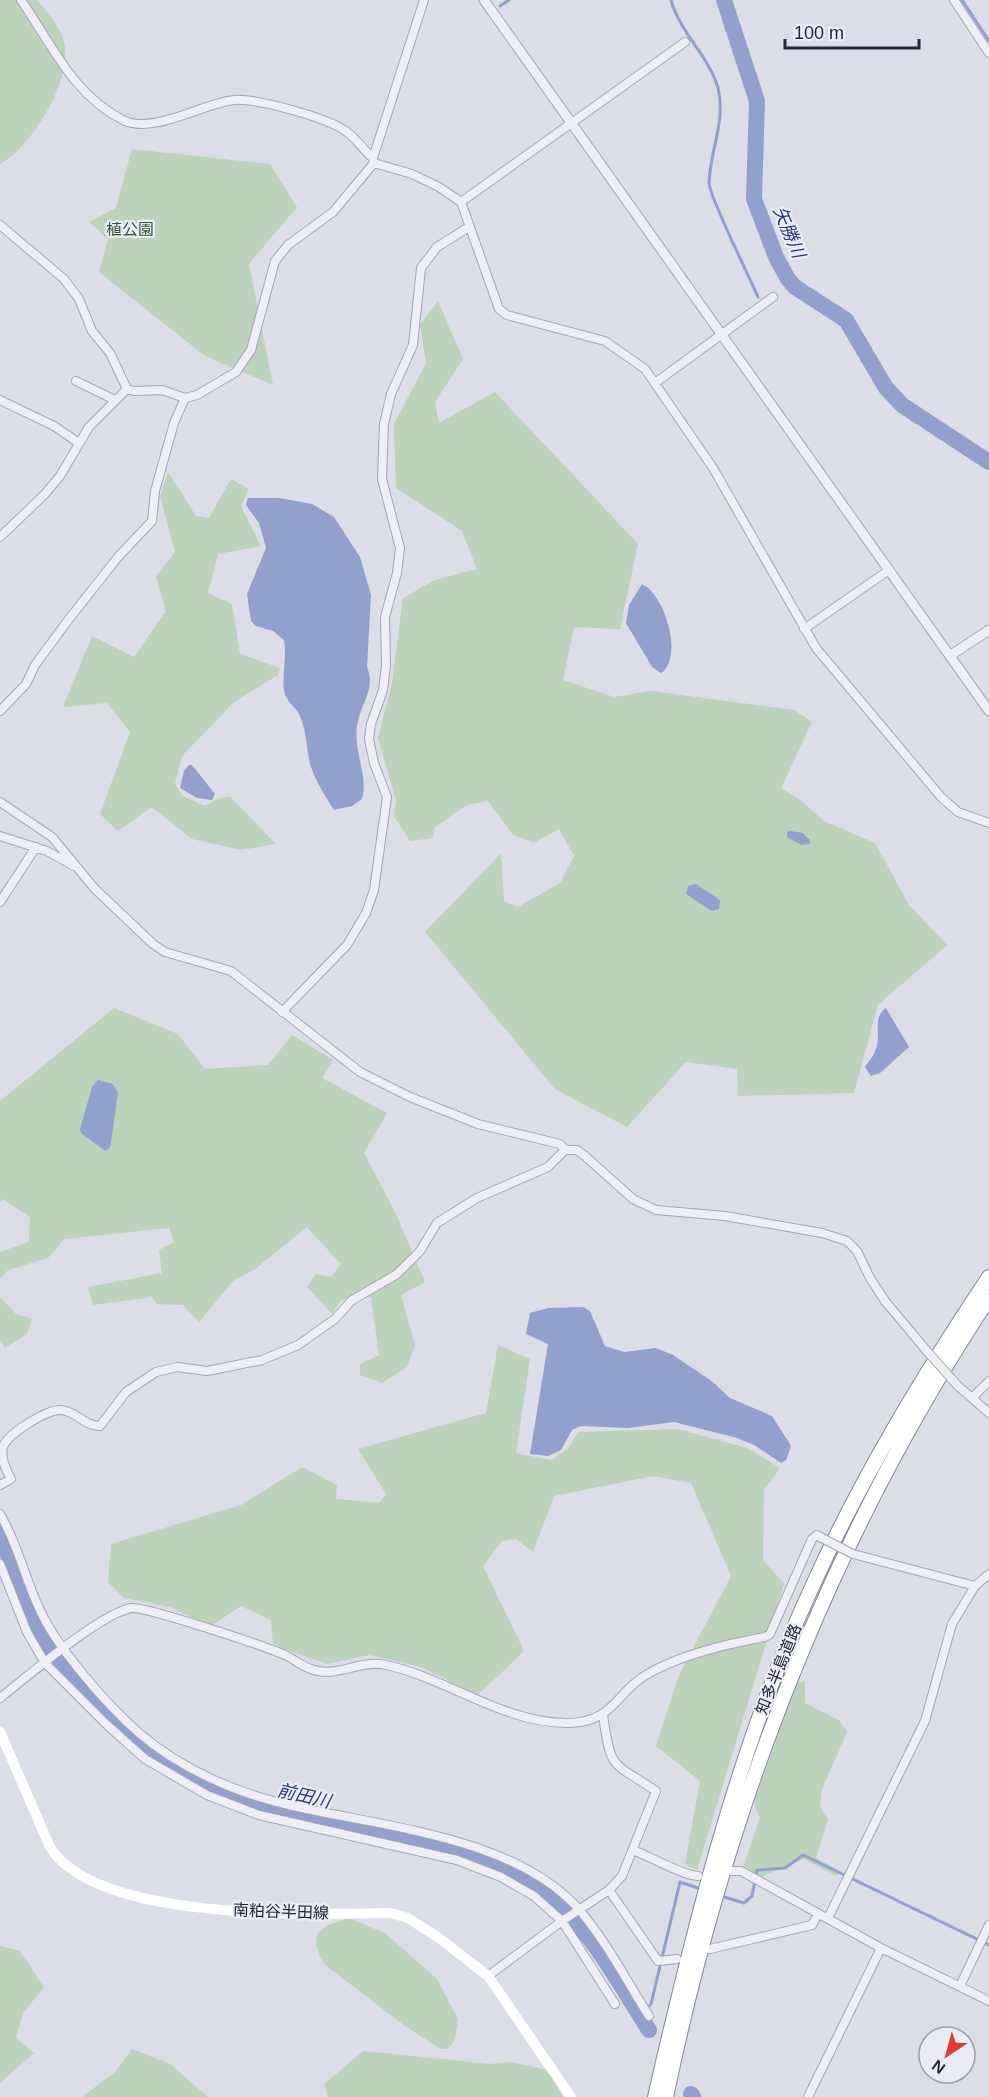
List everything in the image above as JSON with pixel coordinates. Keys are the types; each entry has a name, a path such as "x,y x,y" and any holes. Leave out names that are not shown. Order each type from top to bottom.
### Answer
{"highway":[{"name":"知多半島道路","path":"655,2097 720,1833 778,1668 812,1587 856,1495 923,1377 989,1277"},
{"name":"知多半島道路","path":"666,2097 694,1974 733,1837 792,1673 827,1592 891,1463 933,1384 989,1299"}],"main road":[{"name":"南粕谷半田線","path":"0,1732 50,1847 59,1861 95,1884 146,1898 189,1906 267,1912 390,1913 408,1918 488,1976 571,2097"}],"street":[{"path":"21,0 55,56 70,74 95,102 122,120 135,123 156,121 234,100 320,117 349,134 374,160 439,187 461,202 499,309 507,315 605,341 636,360 655,383 713,468 804,629 842,681 941,797 958,812 989,823"},
{"path":"0,225 64,279 79,299 92,331 110,353 127,389 162,390 185,398 197,395 236,372 251,350 275,261 288,245 333,212 374,160 424,0"},
{"path":"484,0 989,711"},
{"path":"954,0 989,53"},
{"path":"461,202 685,42"},
{"path":"282,1012 347,945 366,913 375,890 387,808 384,787 374,763 369,739 371,724 383,690 386,666 385,617 397,573 400,548 382,478 384,424 391,394 413,345 421,268 437,247 469,227"},
{"path":"655,383 773,297"},
{"path":"76,381 115,400"},
{"path":"0,537 44,495 60,476 89,427 127,389"},
{"path":"0,711 26,684 35,665 118,557 152,521 155,490 174,423 185,398"},
{"path":"0,400 54,426 79,443"},
{"path":"804,629 889,570"},
{"path":"951,655 989,630"},
{"path":"0,802 52,837 95,889 153,944 165,952 223,967 341,1059 387,1086 478,1124 560,1144 565,1150"},
{"path":"0,836 36,846 75,866"},
{"path":"1,898 36,846"},
{"path":"0,1485 10,1479 2,1455 5,1442 34,1420 54,1410 63,1410 87,1424 99,1426 126,1392 162,1370 177,1367 207,1371 262,1360 298,1345 335,1319 351,1301 397,1274 420,1251 436,1223 477,1198 548,1167 565,1150 577,1150 633,1199 656,1210 725,1216 841,1238 857,1251 885,1302 958,1386 989,1413"},
{"path":"972,1397 989,1381"},
{"path":"0,1514 16,1546 40,1611 63,1649 137,1731 179,1762 208,1777 290,1805 343,1815 482,1849 531,1873 578,1910 649,2016"},
{"path":"0,1698 63,1649 118,1612 132,1608 278,1653 312,1670 332,1672 360,1664 383,1664 426,1676 488,1704 535,1718 570,1723 603,1715 631,1685 654,1670 723,1644 765,1637 770,1634 812,1539 817,1535 853,1554 975,1586"},
{"path":"0,1564 27,1632 48,1661 127,1744 183,1783 228,1804 259,1815 414,1849 481,1868 521,1888 562,1921 615,2004"},
{"path":"828,1918 925,1721 952,1624 975,1586 989,1574"},
{"path":"488,1976 562,1921 609,1890 621,1876 633,1850 656,1791 626,1774 611,1758 603,1715"},
{"path":"633,1850 669,1864 688,1875 698,1876"},
{"path":"730,1870 741,1871 881,1948 989,2001"},
{"path":"609,1890 658,1961 676,1959"},
{"path":"710,1949 812,1925 818,1914"},
{"path":"960,1986 989,1925"},
{"path":"808,2097 881,1948"}],"green space":[{"path":"0,0 37,0 58,28 64,41 65,62 55,96 36,129 12,156 0,164"},
{"name":"植公園","path":"132,149 270,164 297,207 249,264 273,385 205,356 99,272 108,239 89,222 116,208"},
{"path":"438,301 463,359 435,402 439,423 495,392 638,544 620,629 574,627 563,680 614,697 651,691 794,710 812,722 781,788 799,799 824,821 875,843 909,905 947,945 878,1005 854,1093 738,1096 737,1069 686,1062 627,1127 555,1089 425,932 501,853 504,901 518,907 560,883 574,856 559,829 534,843 513,835 488,801 467,805 435,827 433,838 410,841 394,816 396,800 378,738 392,683 403,598 435,580 477,569 462,531 396,488 394,424 426,363 420,325"},
{"path":"168,472 196,516 209,518 231,479 249,489 241,506 261,546 218,554 208,593 232,604 240,654 280,668 278,675 234,702 182,756 175,784 183,796 205,806 219,798 230,797 276,844 241,850 192,839 152,807 118,831 100,814 130,732 107,703 63,707 92,636 134,657 166,611 156,576 175,552 160,496"},
{"path":"114,1008 178,1034 205,1069 268,1065 292,1035 333,1060 322,1078 387,1113 364,1153 395,1212 425,1282 401,1295 415,1345 407,1367 382,1383 360,1375 360,1364 379,1355 371,1298 361,1290 340,1302 332,1314 307,1287 316,1274 331,1277 341,1264 307,1227 254,1270 233,1281 199,1322 183,1305 157,1304 152,1297 93,1305 88,1287 162,1273 159,1250 174,1242 169,1228 64,1239 48,1258 8,1270 0,1279 0,1252 29,1242 30,1217 3,1199 0,1202 0,1101"},
{"path":"0,1297 16,1314 32,1319 27,1334 5,1348 0,1340"},
{"path":"498,1345 530,1359 516,1453 551,1460 569,1448 578,1432 677,1429 747,1448 780,1468 764,1490 763,1560 784,1584 697,1870 685,1864 700,1781 656,1746 679,1675 731,1576 691,1483 653,1476 554,1496 533,1552 516,1539 502,1541 483,1566 524,1651 478,1695 421,1667 370,1655 327,1664 273,1645 271,1620 241,1606 211,1626 170,1607 124,1598 108,1582 111,1544 241,1505 302,1467 337,1485 336,1499 379,1503 386,1494 358,1449 486,1413"},
{"path":"805,1681 805,1703 839,1720 847,1732 822,1789 820,1806 828,1820 816,1858 840,1871 837,1876 804,1859 761,1877 743,1868 760,1818 754,1803 796,1683"},
{"path":"350,1918 386,1934 437,1979 458,2019 455,2039 448,2049 441,2049 405,2026 324,1964 316,1944 319,1932 331,1924"},
{"path":"0,1946 20,1951 44,1987 23,2013 16,2038 34,2053 0,2083"},
{"path":"132,2049 170,2064 208,2097 82,2097 115,2072"},
{"path":"363,2051 490,2064 511,2062 548,2070 563,2097 328,2097 324,2084"}],"water":[{"path":"248,498 279,498 312,504 334,517 360,557 371,595 367,667 370,682 356,731 364,789 362,799 352,806 334,810 312,770 302,720 284,691 284,640 273,631 256,626 251,621 247,594 266,548 259,523 246,505"},
{"path":"642,584 658,600 669,627 671,654 668,665 661,673 652,667 626,623 629,605"},
{"path":"192,765 215,794 212,800 197,798 180,788 184,771"},
{"path":"787,832 803,833 810,840 810,844 801,845 787,837"},
{"path":"696,884 720,900 719,909 712,911 686,894 688,886"},
{"path":"886,1008 909,1047 880,1073 871,1076 865,1067 875,1051 878,1040 878,1020"},
{"path":"98,1080 113,1084 118,1093 110,1148 105,1151 81,1133 80,1129 92,1087"},
{"path":"583,1307 590,1311 605,1346 624,1352 656,1348 673,1355 713,1382 730,1398 772,1416 791,1446 786,1460 781,1463 754,1445 737,1438 674,1422 628,1428 581,1426 572,1430 561,1450 548,1456 530,1454 548,1344 526,1334 530,1313 548,1308"}],"waterway":[{"path":"500,6 509,0"},
{"path":"671,0 675,12 708,65 718,88 719,124 709,183 722,220 758,297"},
{"name":"矢勝川","path":"724,0 757,101 754,199 776,257 788,279 795,287 846,320 886,388 902,405 989,462"},
{"path":"962,0 989,41"},
{"name":"前田川","path":"0,1534 26,1605 48,1645 90,1695 124,1729 157,1756 189,1776 258,1803 467,1855 528,1881 546,1894 577,1923 603,1958 649,2030"},
{"path":"721,1896 744,1903 752,1896 757,1870 785,1868 803,1855 989,1945"},
{"path":"648,2007 651,2004 680,1882 701,1889"}]}
